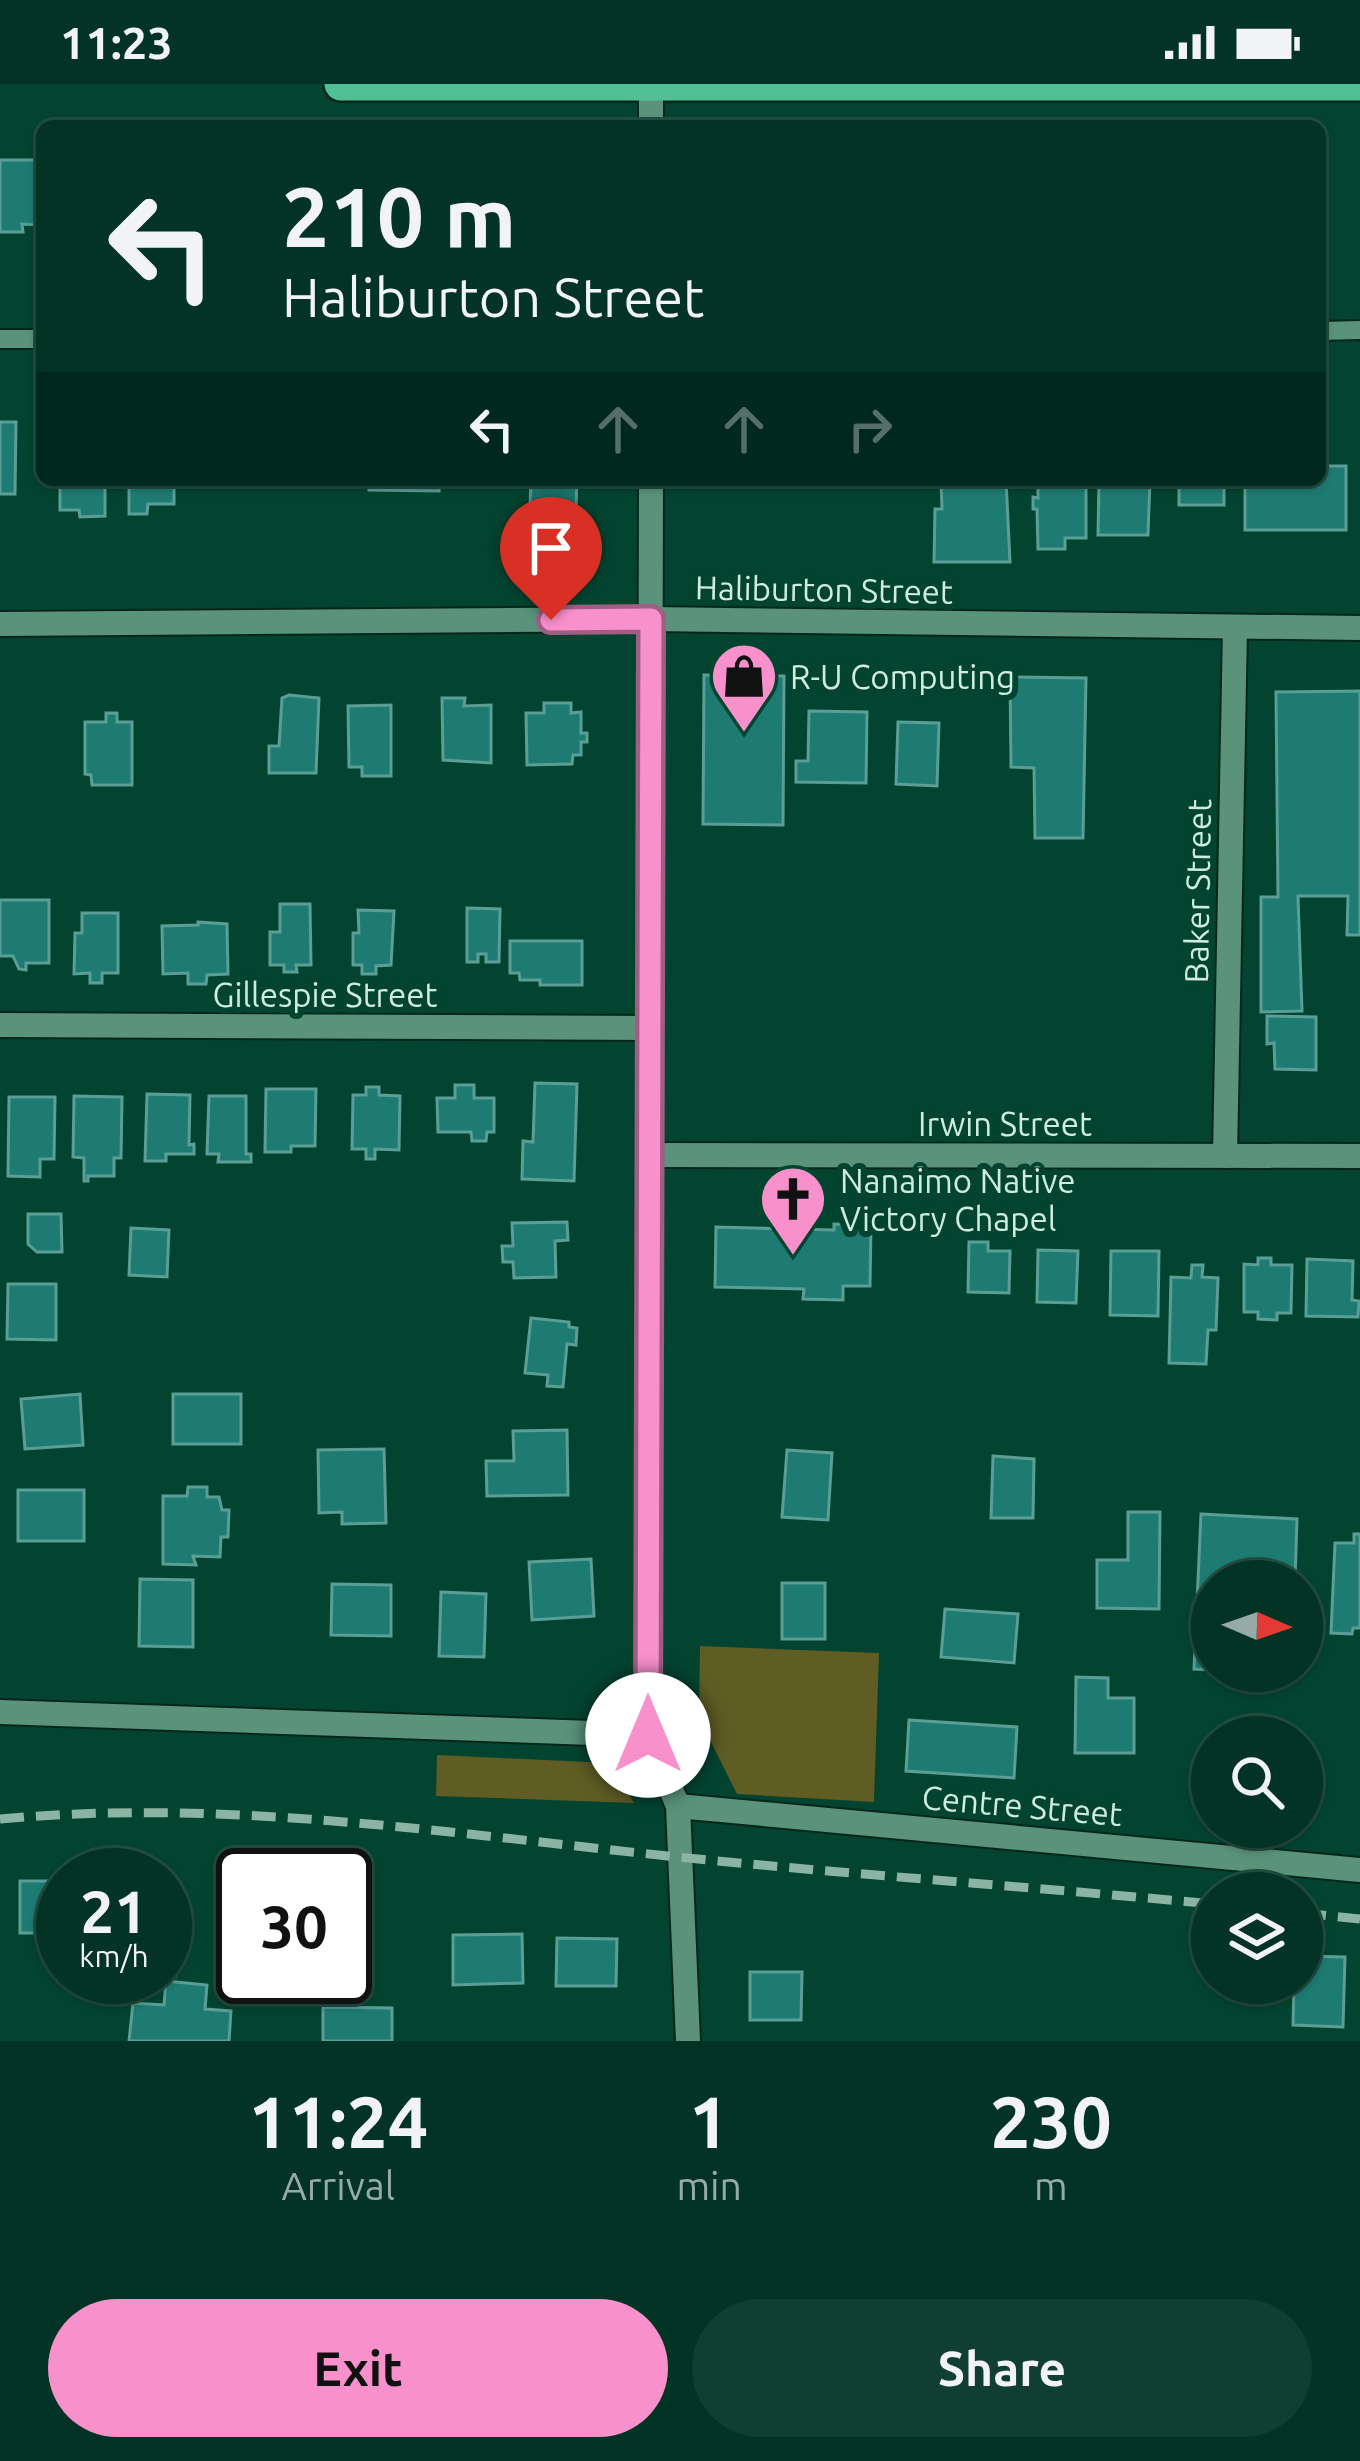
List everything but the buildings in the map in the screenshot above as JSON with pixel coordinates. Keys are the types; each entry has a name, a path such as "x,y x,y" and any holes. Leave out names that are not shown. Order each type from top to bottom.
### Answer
{"highway":[{"path":"341,84 1360,85"}],"street":[{"path":"651,120 652,86"},
{"path":"651,486 648,1735 678,1806 688,2041"},
{"name":"Haliburton Street","path":"0,624 651,619 1360,628"},
{"name":"Baker Street","path":"1225,1156 1234,628"},
{"name":"Gillespie Street","path":"0,1025 650,1028"},
{"name":"Irwin Street","path":"650,1155 1360,1156"},
{"path":"0,1712 648,1735"},
{"name":"Centre Street","path":"678,1806 1360,1870"}],"lane":[{"path":"1326,331 1360,330"},
{"path":"0,339 36,339"}],"shaded area":[{"path":"700,1646 879,1653 874,1802 737,1794 699,1718"},
{"path":"437,1755 609,1763 634,1803 436,1796"}],"railway":[{"path":"0,1819 85,1814 255,1816 1191,1902"},
{"path":"1323,1915 1360,1919"}],"place":[{"name":"R-U Computing","path":"744,735"},
{"name":"Nanaimo Native Victory Chapel","path":"793,1258"}],"route":[{"path":"551,620 651,619 648,1735"}]}
